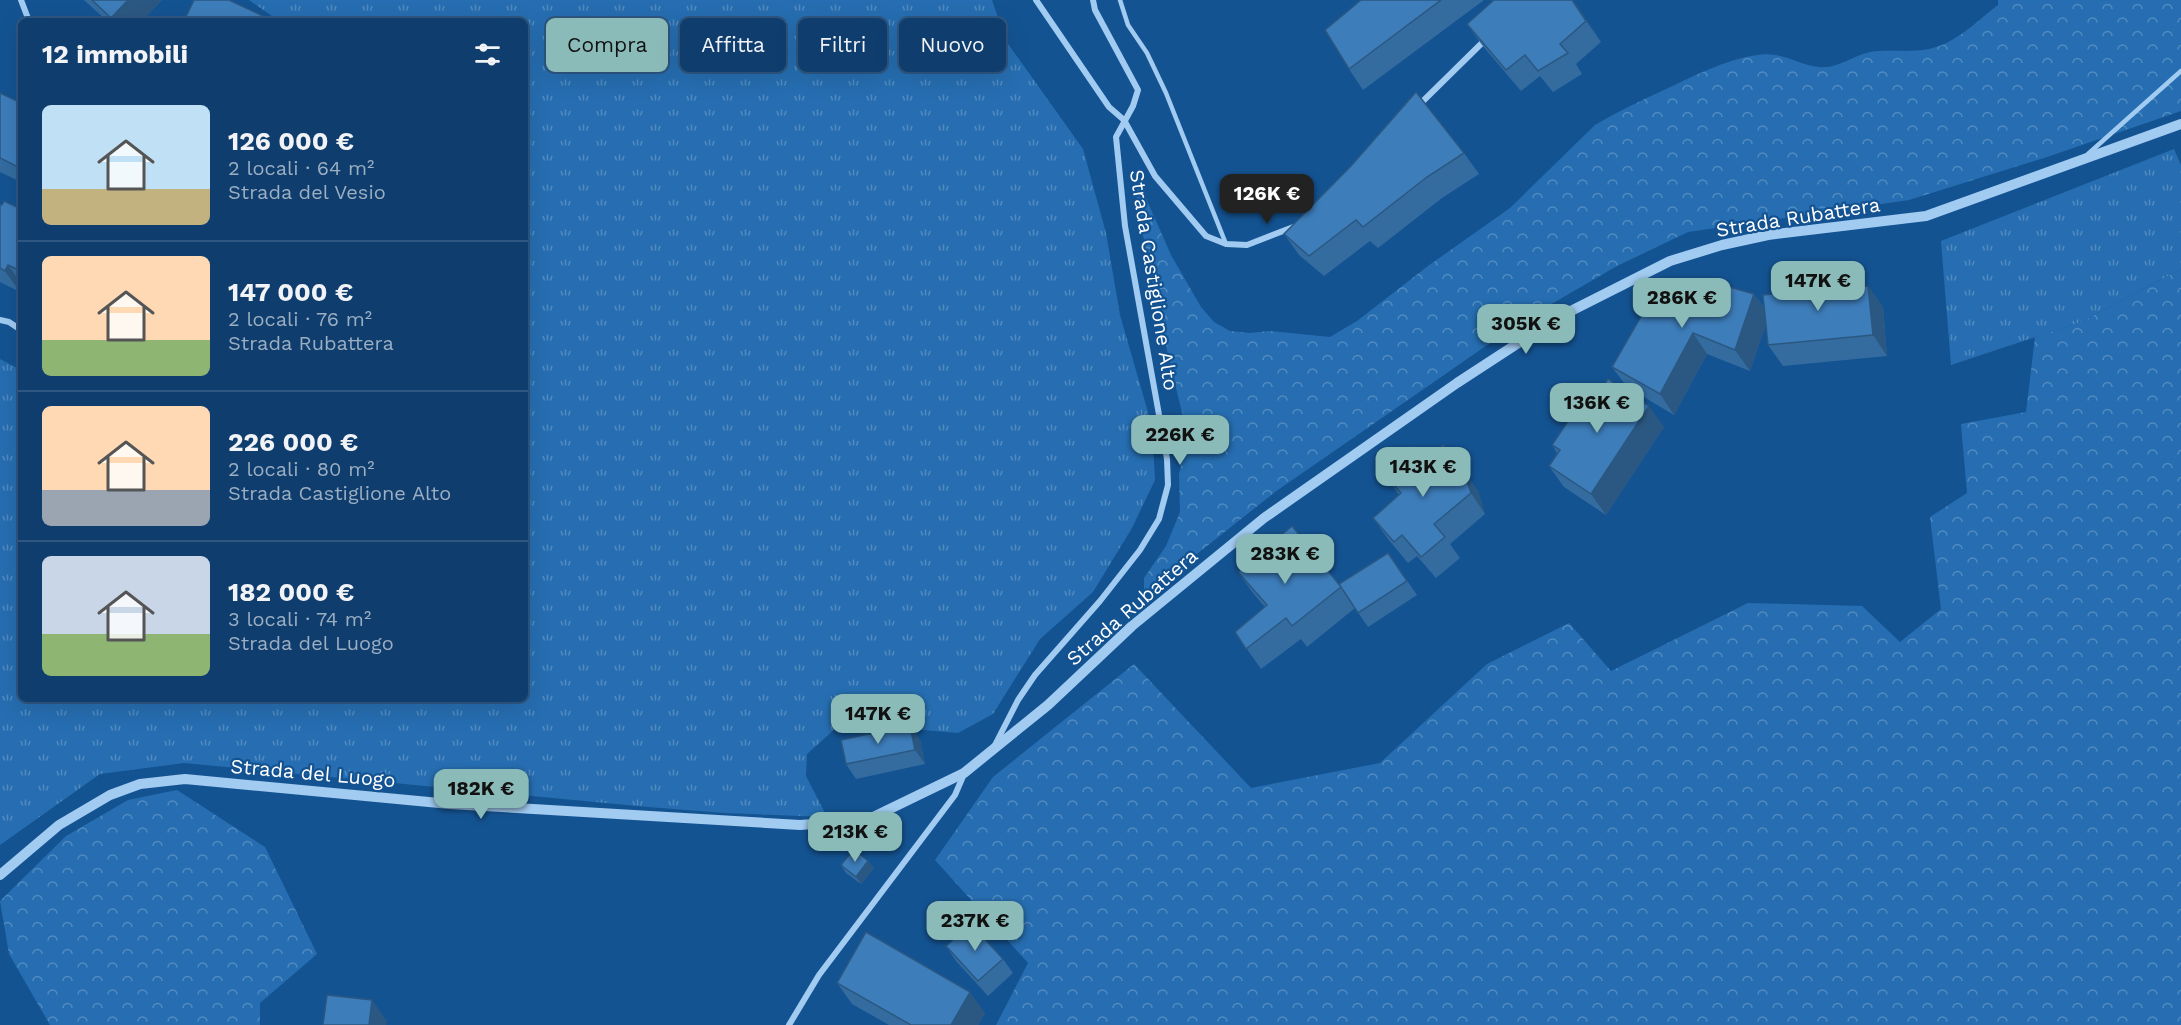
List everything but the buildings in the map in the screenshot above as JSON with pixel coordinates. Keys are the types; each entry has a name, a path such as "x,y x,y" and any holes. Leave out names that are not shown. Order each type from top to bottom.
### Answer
{"street":[{"path":"21,0 27,18"},
{"path":"1036,0 1109,107 1124,120 1155,176 1206,236 1226,244 1247,245 1297,225 1305,219"},
{"name":"Strada Castiglione Alto","path":"993,750 1018,700 1035,675 1100,601 1140,550 1159,519 1168,485 1167,459 1125,226 1116,137 1133,106 1138,90 1095,10 1093,0"},
{"path":"1411,113 1489,36"},
{"name":"Strada Rubattera","path":"964,773 1048,705 1132,626 1264,518 1457,382 1555,319 1670,261 1722,244 1768,235 1926,216 2181,124"},
{"path":"0,320 9,322 18,328"},
{"path":"789,1025 819,975 948,805 964,773"},
{"name":"Strada del Luogo","path":"0,875 59,825 110,795 140,784 184,779 450,804 800,825 867,820 964,773"}],"lane":[{"path":"1120,0 1128,25 1147,53 1166,93 1226,244"},
{"path":"2079,162 2181,71"}],"green space":[{"path":"249,0 992,0 998,18 899,18 899,72 1006,72 1006,41 1083,149 1106,233 1120,315 1152,426 1155,480 1132,528 1093,592 1040,639 993,714 958,733 911,729 877,712 846,719 807,754 806,776 827,817 648,807 184,763 100,774 0,845 0,359 18,368 18,702 528,702 528,18 275,18"},
{"path":"1998,0 2181,0 2181,111 2047,157 1909,200 1688,232 1617,266 1519,323 1275,492 1144,596 1144,578 1166,546 1180,512 1179,474 1184,455 1183,417 1159,316 1138,210 1134,171 1171,255 1201,307 1214,322 1230,331 1250,333 1269,331 1330,337 1357,321 1428,266 1510,208 1595,125 1629,107 1709,69 1745,57 1766,54 1811,66 1826,67 1870,52 1929,49 1948,42 1974,25 1998,5"},
{"path":"2174,149 2181,165 2181,269 2081,322 1951,365 1941,241"},
{"path":"2181,269 2181,1025 996,1025 1028,963 935,860 993,777 1134,664 1251,788 1380,763 1487,664 1569,623 1611,671 1748,603 1862,606 1900,642 1941,609 1930,517 1967,493 1961,424 2026,412 2035,337 2081,322"},
{"path":"177,790 265,847 317,954 260,1003 260,1025 50,1025 9,954 0,901 66,836 128,800"}]}
